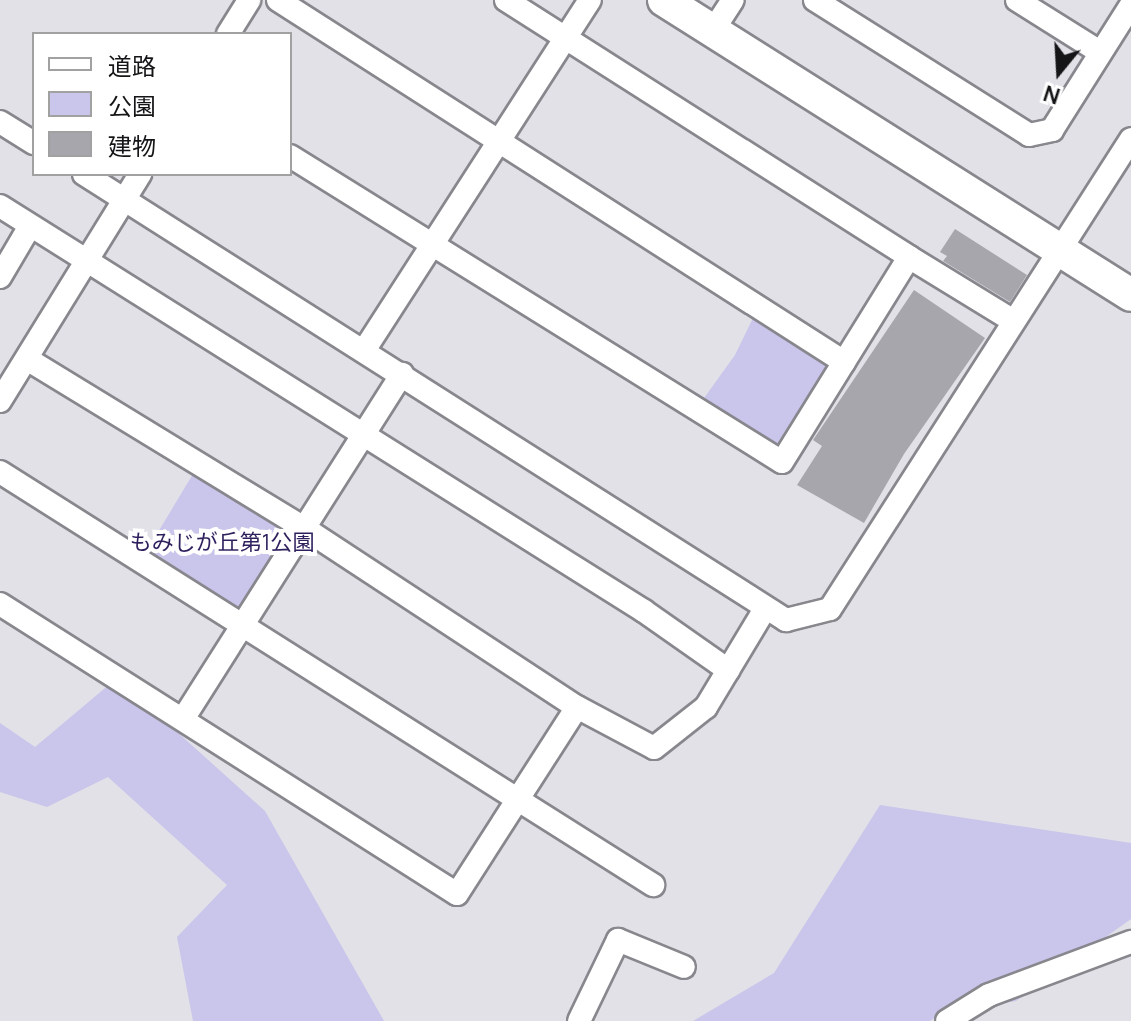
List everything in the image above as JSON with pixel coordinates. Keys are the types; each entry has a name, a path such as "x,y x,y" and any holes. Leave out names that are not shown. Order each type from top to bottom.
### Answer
{"street":[{"path":"229,32 249,0"},
{"path":"278,0 844,362"},
{"path":"506,0 1012,320"},
{"path":"365,349 590,0"},
{"path":"664,0 1131,295"},
{"path":"712,32 733,0"},
{"path":"815,0 1029,135 1052,130 1131,5"},
{"path":"1017,0 1100,52"},
{"path":"0,122 32,142"},
{"path":"87,176 365,349 786,620 830,609 1012,320 1131,139"},
{"path":"292,157 782,462 909,257"},
{"path":"0,401 139,176"},
{"path":"0,206 361,436 644,611 728,670"},
{"path":"0,277 30,226"},
{"path":"27,359 301,526 577,707 654,748 706,707 765,609"},
{"path":"183,719 301,526 402,374"},
{"path":"0,472 243,622 653,885"},
{"path":"0,604 457,894 577,707"},
{"path":"579,1021 618,940 684,967"},
{"path":"947,1021 989,995 1131,942"}],"green space":[{"path":"755,314 825,361 829,373 788,441 777,448 699,405 735,355"},
{"name":"もみじが丘第1公園","path":"199,464 301,525 244,620 142,559"},
{"path":"117,678 265,811 384,1021 193,1021 177,937 227,885 108,777 47,807 0,792 0,723 35,747"},
{"path":"880,805 1131,843 1131,919 1016,1001 944,1012 930,1021 693,1021 774,973"}],"building":[{"path":"955,229 1027,275 1010,302 943,261 947,256 940,252"},
{"path":"914,290 985,338 904,454 864,523 797,485 822,446 813,440"}]}
